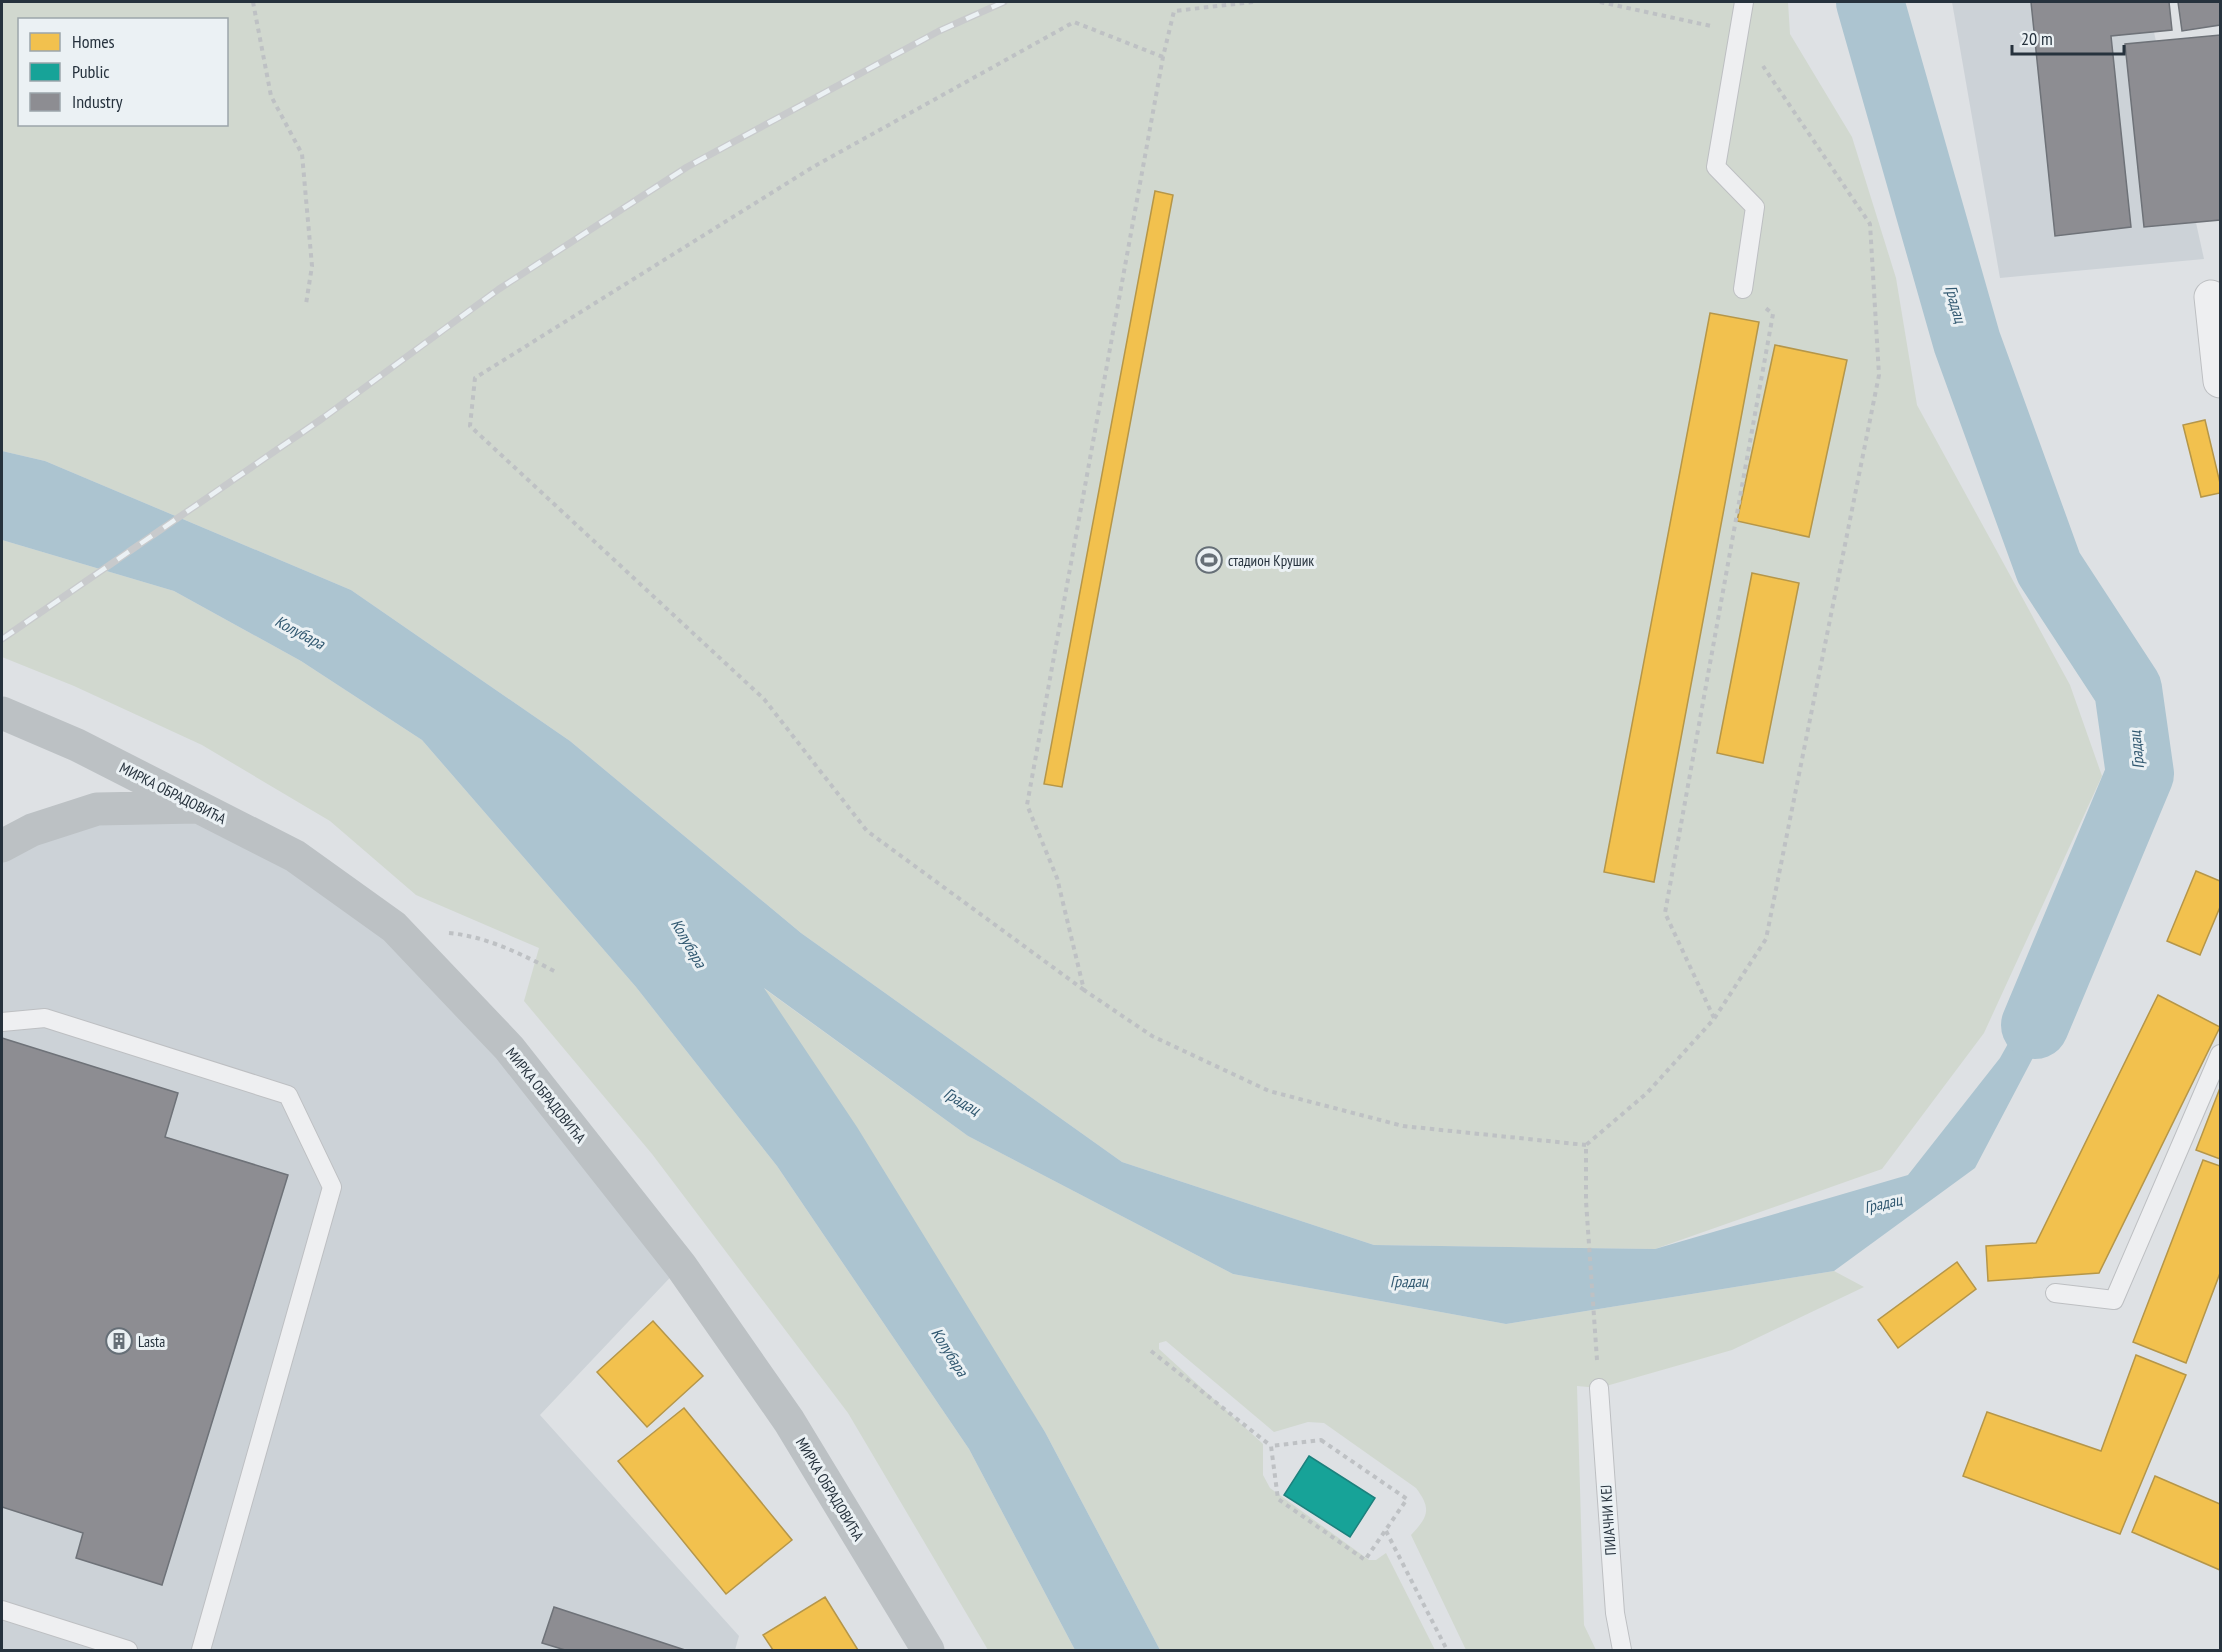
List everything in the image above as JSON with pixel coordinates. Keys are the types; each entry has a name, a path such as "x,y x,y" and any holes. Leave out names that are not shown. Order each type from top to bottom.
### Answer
{"street":[{"path":"2211,297 2220,381"},
{"name":"МИРКА ОБРАДОВИЋА","path":"2,713 77,745 295,856 394,927 509,1048 681,1266 789,1421 928,1650"},
{"path":"2,846 32,830 97,809 200,807"}],"lane":[{"path":"1743,289 1755,207 1716,167 1744,2"},
{"path":"2,1022 45,1018 288,1095 332,1187 201,1650"},
{"path":"2055,1293 2114,1300 2220,1054"},
{"name":"ПИЈАЧНИ КЕЈ","path":"1599,1388 1615,1613 1622,1650"},
{"path":"2,1610 128,1650"}],"path":[{"path":"253,2 271,96 302,154 312,266 306,304"},
{"path":"1084,990 1057,878 1027,805 1174,11 1253,2"},
{"path":"1164,57 1074,22 813,167 475,378 470,426 764,699 867,831 1084,990 1152,1036 1269,1091 1403,1126 1586,1145 1647,1093 1714,1019 1766,939 1879,375 1870,224 1740,32 1600,2"},
{"path":"1714,1019 1665,913 1773,314 1743,289"},
{"path":"394,927 468,935 512,949 558,973"},
{"path":"1586,1145 1586,1201 1599,1388"},
{"path":"1151,1352 1271,1446 1278,1500 1365,1560 1407,1499 1321,1440 1271,1446"},
{"path":"1386,1530 1447,1650"}],"shaded area":[{"path":"2,2 1788,2 1790,34 1852,137 1896,278 1917,405 2070,685 2102,776 1984,1033 1882,1169 1655,1249 1374,1245 1122,1162 801,933 570,741 351,590 45,461 2,451"},
{"path":"1952,2 2189,2 2148,5 2204,259 2000,278"},
{"path":"2,540 174,591 301,661 422,740 636,987 777,1166 969,1449 1075,1650 988,1650 848,1413 652,1154 524,1001 539,948 416,895 330,821 202,745 74,686 2,657"},
{"path":"97,809 188,820 295,856 394,927 681,1266 540,1415 739,1636 735,1650 2,1650 2,846"},
{"path":"762,987 968,1136 1233,1274 1506,1324 1834,1271 1864,1287 1732,1350 1599,1388 1577,1386 1584,1625 1596,1650 1466,1650 1411,1535 1426,1513 1424,1502 1416,1488 1324,1423 1308,1422 1274,1432 1166,1341 1159,1343 1159,1349 1263,1444 1263,1475 1270,1488 1369,1560 1376,1560 1386,1553 1435,1650 1160,1650 1045,1432"}],"water":[{"name":"Колубара","path":"2,451 45,461 351,590 570,741 801,933 1122,1162 1374,1245 1655,1249 1908,1175 2000,1058 2073,927 2056,1014 1975,1168 1834,1271 1506,1324 1233,1274 968,1136 764,988 857,1127 1045,1432 1160,1650 1075,1650 969,1449 777,1166 636,987 422,740 301,661 174,591 2,540"}],"building: Homes":[{"path":"1155,191 1173,195 1062,787 1044,784"},
{"path":"1710,313 1759,322 1654,882 1604,872"},
{"path":"1775,345 1847,360 1809,537 1737,521"},
{"path":"2205,420 2220,483 2220,493 2201,497 2183,425"},
{"path":"1752,573 1799,583 1763,763 1717,753"},
{"path":"2196,871 2220,881 2220,907 2200,955 2167,941"},
{"path":"2158,995 2220,1027 2099,1273 1988,1281 1986,1246 2036,1243"},
{"path":"2220,1088 2220,1159 2196,1150"},
{"path":"2203,1160 2220,1166 2220,1273 2186,1363 2133,1342"},
{"path":"1957,1262 1976,1289 1898,1348 1878,1320"},
{"path":"653,1321 703,1376 647,1427 597,1372"},
{"path":"2136,1355 2186,1375 2120,1534 1963,1476 1987,1412 2101,1451"},
{"path":"684,1408 792,1540 726,1594 618,1461"},
{"path":"2155,1476 2220,1504 2220,1570 2132,1532"},
{"path":"825,1597 858,1650 773,1650 763,1635"}],"building: Public":[{"path":"1309,1456 1375,1498 1350,1537 1284,1495"}],"building: Industry":[{"path":"2031,2 2169,2 2172,30 2111,36 2131,227 2055,236"},
{"path":"2178,2 2220,2 2220,25 2182,31"},
{"path":"2220,35 2220,220 2144,227 2125,44"},
{"name":"Lasta","path":"2,1038 178,1093 165,1137 288,1175 162,1585 76,1558 83,1533 2,1507"},
{"path":"554,1607 685,1650 565,1650 542,1643"}],"waterway":[{"name":"Градац","path":"1870,2 1967,342 2049,568 2128,689 2140,774 2035,1025"}],"railway":[{"path":"2,639 323,418 499,289 687,167 939,31 1004,2"}],"place":[{"name":"стадион Крушик","path":"1209,560"},
{"name":"Lasta","path":"119,1341"}]}
